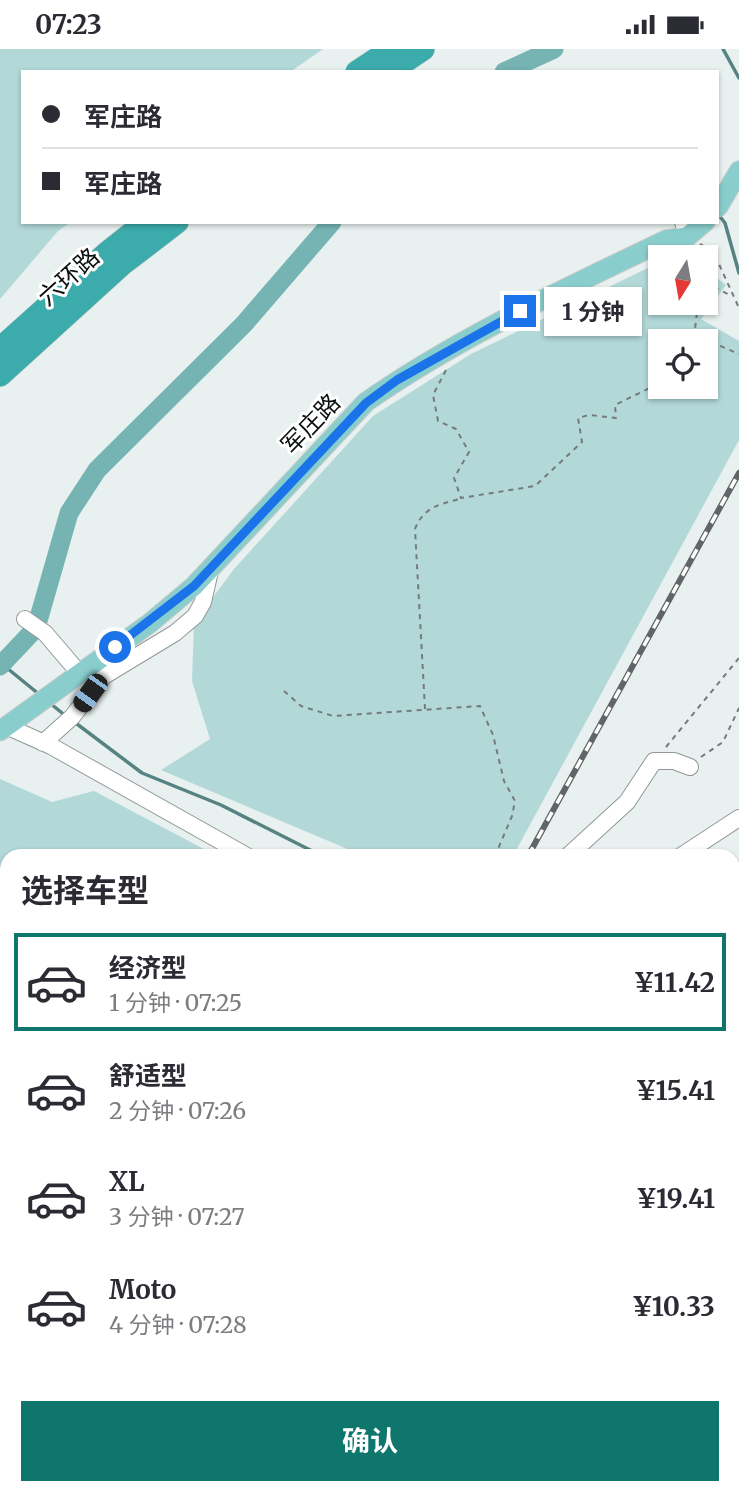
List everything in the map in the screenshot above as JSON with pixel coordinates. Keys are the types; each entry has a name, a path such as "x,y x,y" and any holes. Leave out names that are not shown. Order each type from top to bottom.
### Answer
{"highway":[{"path":"360,70 391,49"},
{"path":"392,70 423,49"},
{"name":"六环路","path":"0,349 143,224"},
{"name":"六环路","path":"0,375 121,265 174,224"}],"main road":[{"path":"721,203 739,171"},
{"name":"军庄路","path":"3,728 150,623 211,567 366,403 446,353 539,301 694,227"}],"street":[{"path":"43,743 72,717 104,676 175,633 195,616 203,602 211,567"},
{"path":"24,619 45,633 80,674"},
{"path":"3,728 43,743 234,849"},
{"path":"576,849 627,802 654,761 674,761 690,767"},
{"path":"692,849 739,818"}],"path":[{"path":"694,227 713,251 731,296 739,308"},
{"path":"718,290 731,296"},
{"path":"718,345 739,354"},
{"path":"446,353 450,362 433,395 438,421 456,429 469,452 454,478 461,498"},
{"path":"425,709 415,529 420,517 438,504 535,486 582,442 578,418 590,415 616,418 615,405 648,389"},
{"path":"654,761 739,658"},
{"path":"284,691 301,706 333,716 480,706 485,713 504,781 515,800 512,816 498,849"},
{"path":"690,767 723,743 739,708"}],"shaded area":[{"path":"0,49 323,49 293,70 21,70 21,224 68,224 58,231 0,299"},
{"path":"648,268 648,315 704,315 701,319 739,341 739,440 517,849 347,849 161,770 210,739 192,681 194,623 234,569 373,416 471,354"},
{"path":"718,279 726,285 718,296"},
{"path":"0,779 52,802 94,791 204,849 0,849"}],"waterway":[{"path":"508,70 554,49"},
{"path":"723,49 739,78"},
{"path":"516,65 527,70"},
{"path":"719,215 725,223 739,273"},
{"path":"0,666 36,628 69,513 97,470 244,324 330,224"},
{"path":"2,664 40,695"},
{"path":"51,704 67,717"},
{"path":"73,721 142,773 221,805 308,849"}],"railway":[{"path":"532,849 739,473"}],"route":[{"path":"115,647 150,623 194,586 299,471 366,403 397,380 520,311"}]}
